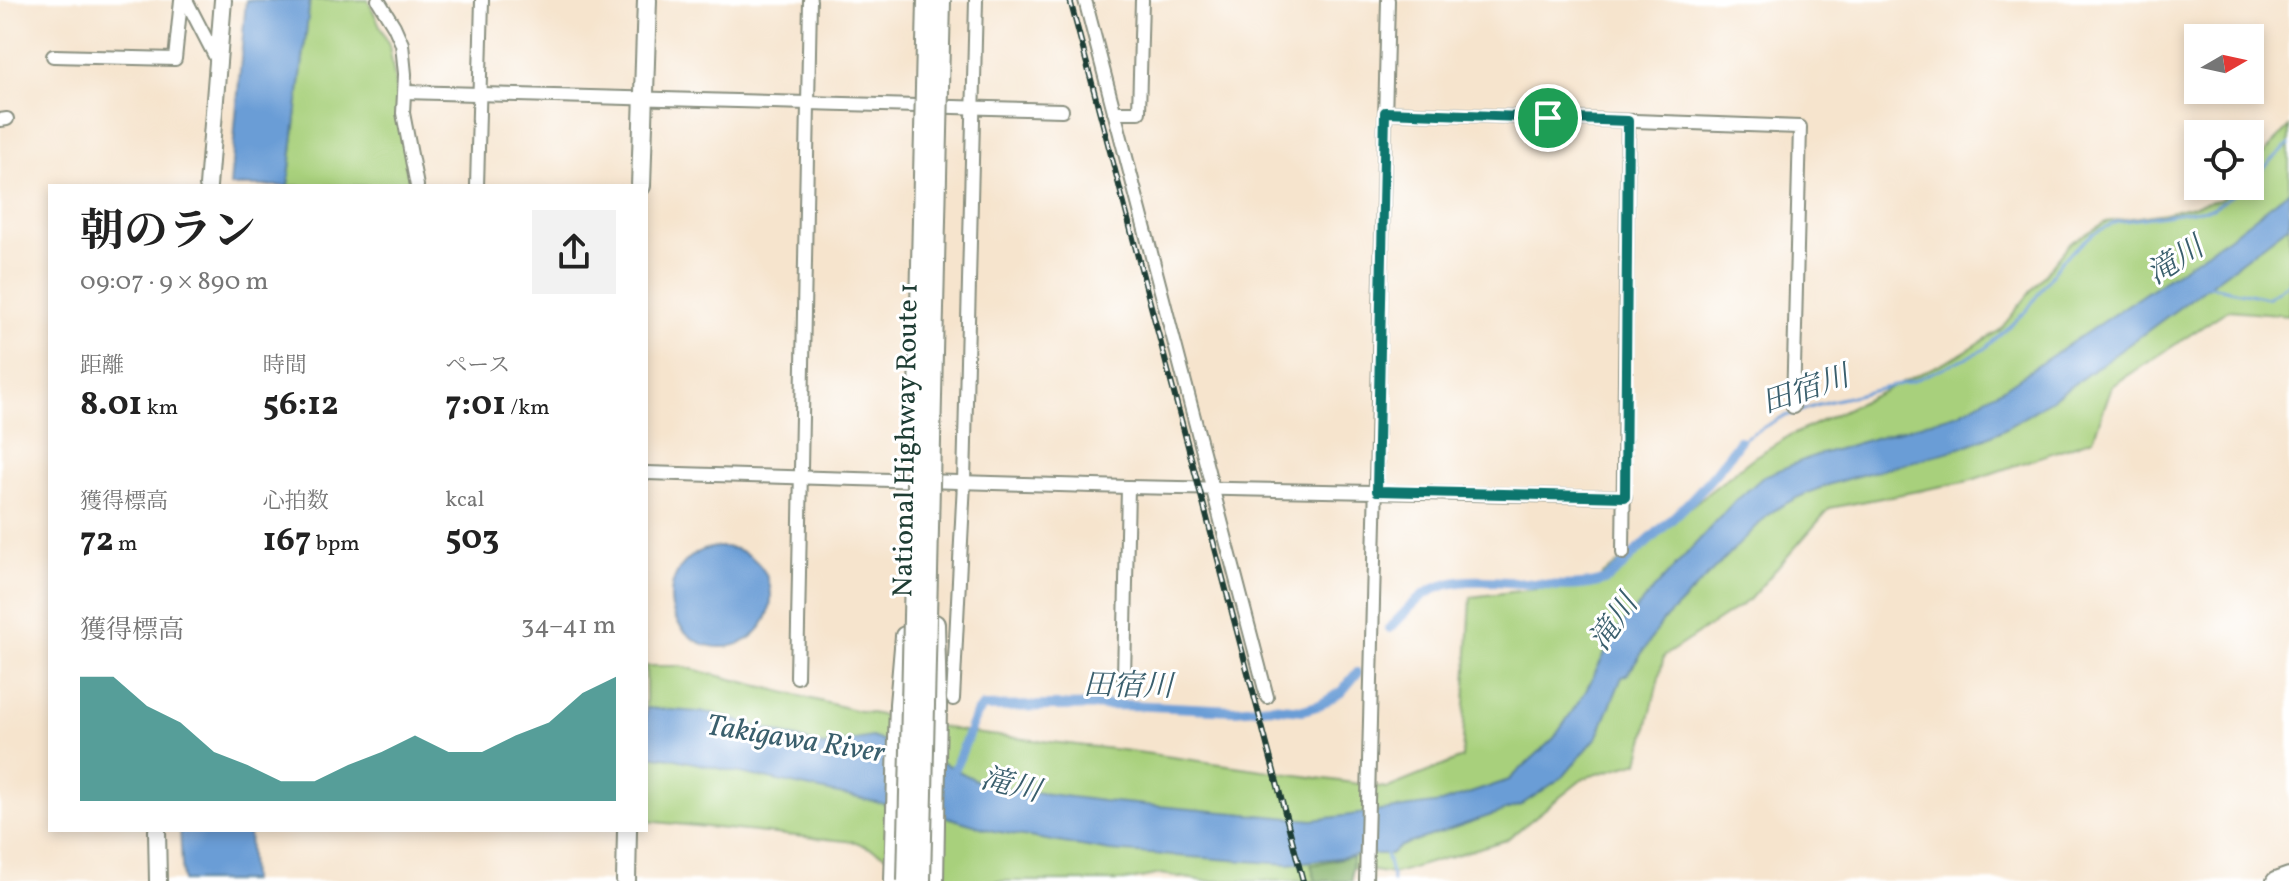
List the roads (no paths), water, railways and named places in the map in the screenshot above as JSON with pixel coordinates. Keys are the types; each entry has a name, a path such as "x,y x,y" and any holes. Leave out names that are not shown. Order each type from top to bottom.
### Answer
{"highway":[{"path":"641,184 647,0"},
{"name":"National Highway Route 1","path":"921,881 927,0"},
{"name":"National Highway Route 1","path":"899,881 924,494 941,0"},
{"path":"924,494 937,706 934,881"},
{"path":"626,881 627,832"}],"main road":[{"path":"208,184 223,0"},
{"path":"157,832 158,881"},
{"path":"2275,881 2289,876"}],"street":[{"path":"53,56 175,59 184,0"},
{"path":"184,0 217,60"},
{"path":"378,0 402,44 403,113 417,184"},
{"path":"477,184 482,0"},
{"path":"797,677 810,0"},
{"path":"953,699 964,482 976,0"},
{"path":"1085,0 1267,697"},
{"path":"1114,112 1139,112 1142,0"},
{"path":"1366,877 1388,0"},
{"path":"405,92 1062,110"},
{"path":"1385,112 1800,127 1793,407"},
{"path":"1623,553 1628,121"},
{"path":"648,473 1625,497"},
{"path":"1124,678 1128,487"}],"water":[{"path":"246,0 310,0 288,184 230,184"},
{"name":"Takigawa River","path":"2289,191 2289,225 2028,415 1974,443 1823,487 1769,514 1663,621 1628,674 1622,677 1598,736 1564,776 1521,805 1401,846 1390,854 1289,864 1110,851 994,831 950,818 648,755 648,708 712,713 823,746 872,737 945,764 987,786 1102,801 1313,820 1441,803 1509,780 1554,738 1586,691 1616,631 1730,506 1764,476 1811,457 1959,413 2007,386 2233,234"},
{"path":"721,547 749,555 763,569 771,597 763,625 749,639 721,647 693,639 679,625 671,597 679,569 693,555"},
{"path":"180,832 249,832 251,881 183,881"}],"waterway":[{"name":"田宿川","path":"2264,168 2289,144"},
{"name":"田宿川","path":"1739,441 1780,418 1827,402 1913,381 1983,350 2027,310 2062,260 2094,233 2117,222 2213,208 2225,200"},
{"path":"2207,285 2267,298 2289,283"},
{"name":"田宿川","path":"1390,628 1421,597 1440,587 1461,582 1558,586 1606,579 1690,501 1739,441"},
{"name":"田宿川","path":"947,780 956,766 976,714 983,707 1130,705 1303,710 1320,705 1341,692 1357,673"},
{"path":"1386,854 1393,881"}],"railway":[{"path":"1070,0 1303,881"}],"water label":[{"name":"滝川","path":"2175,260"},
{"name":"滝川","path":"1613,622"},
{"name":"滝川","path":"1011,784"}]}
